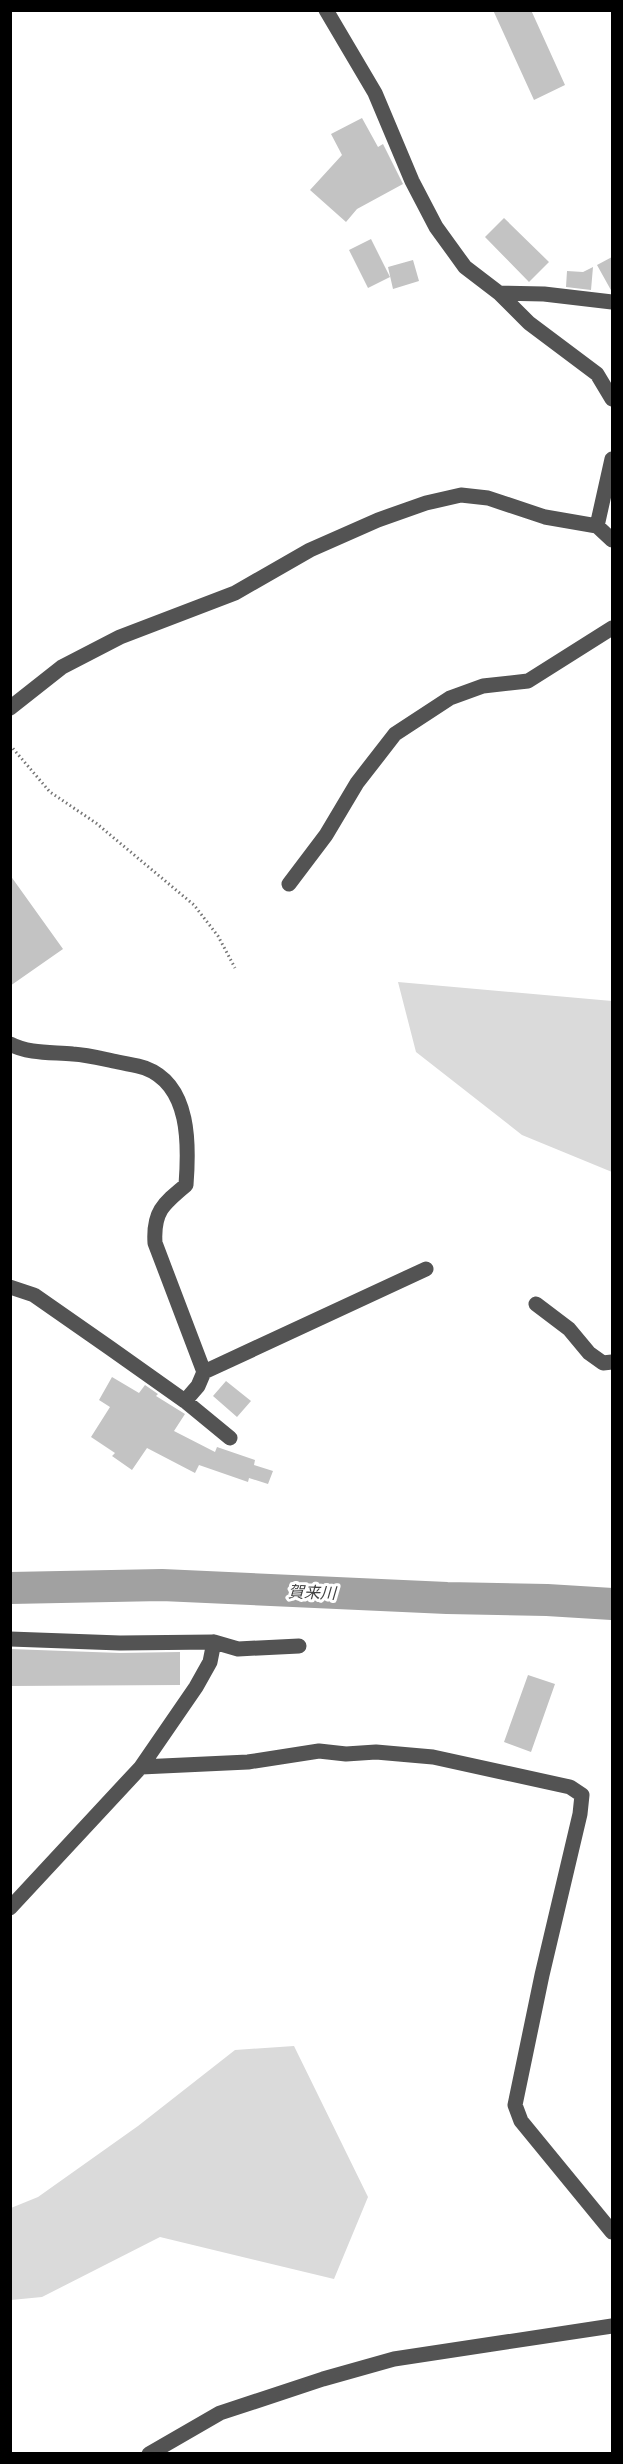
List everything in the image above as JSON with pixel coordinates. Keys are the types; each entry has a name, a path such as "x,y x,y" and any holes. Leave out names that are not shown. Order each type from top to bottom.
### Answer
{"street":[{"path":"326,10 375,93 412,181 436,227 465,267 499,293 529,323 597,374 612,399"},
{"path":"499,293 544,294 612,302"},
{"path":"597,526 612,459"},
{"path":"10,708 62,667 120,637 235,593 310,549 378,520 426,503 461,495 488,498 545,517 597,526 612,540"},
{"path":"289,884 326,835 357,783 395,734 450,698 483,686 528,681 612,628"},
{"path":"10,1044 21,1050 83,1054 147,1069 168,1084 177,1096 186,1128 188,1157 186,1185 160,1209 154,1225 155,1243 204,1372"},
{"path":"185,1401 198,1386 204,1372 426,1269"},
{"path":"10,1287 34,1295 185,1401 230,1438"},
{"path":"536,1304 569,1329 589,1353 603,1363 612,1362"},
{"path":"10,1638 120,1643 214,1642 238,1649 299,1646"},
{"path":"10,1908 141,1767 196,1687 210,1662 214,1642"},
{"path":"141,1767 248,1762 319,1751 346,1754 376,1752 433,1757 570,1787 582,1795 580,1814 542,1975 515,2104 521,2121 612,2232"},
{"path":"149,2454 220,2413 323,2379 394,2359 612,2325"}],"path":[{"path":"10,745 50,792 96,823 194,905 218,936 235,969"}],"shaded area":[{"path":"398,982 612,1001 612,1172 522,1135 416,1052"},
{"path":"294,2046 368,2197 334,2279 160,2237 42,2297 11,2300 11,2208 38,2197 138,2126 235,2050"}],"building":[{"path":"493,10 531,10 565,85 534,100"},
{"path":"362,118 378,147 383,144 403,184 357,209 346,222 310,190 342,155 331,134"},
{"path":"504,218 549,262 529,282 485,237"},
{"path":"371,239 390,277 368,288 349,250"},
{"path":"612,257 612,292 597,265"},
{"path":"413,260 419,281 393,289 388,267"},
{"path":"593,267 591,290 566,287 567,271 583,272"},
{"path":"10,875 63,949 10,986"},
{"path":"112,1377 139,1393 145,1385 158,1394 156,1396 185,1414 174,1431 215,1452 217,1447 255,1460 254,1465 273,1471 268,1484 249,1478 248,1482 199,1465 195,1473 147,1448 132,1470 112,1456 115,1453 91,1437 110,1407 99,1400"},
{"path":"226,1381 251,1401 237,1417 213,1396"},
{"path":"10,1649 120,1653 180,1652 180,1685 10,1686"},
{"path":"528,1675 555,1684 531,1752 504,1742"}],"waterway":[{"name":"賀来川","path":"10,1588 162,1585 612,1604"}]}
